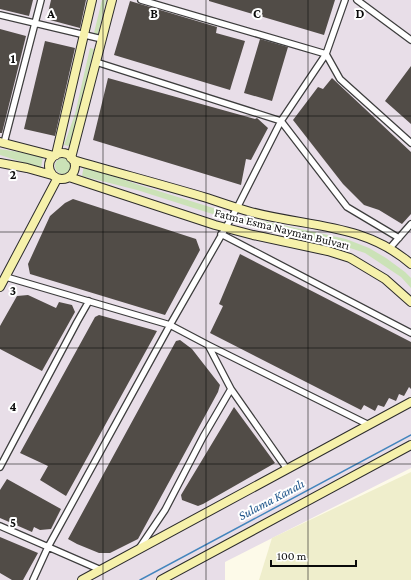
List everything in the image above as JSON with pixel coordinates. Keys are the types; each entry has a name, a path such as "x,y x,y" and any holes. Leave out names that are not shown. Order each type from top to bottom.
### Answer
{"street":[{"path":"42,0 2,143 55,156 64,154 72,159"},
{"path":"54,177 49,167 49,163 55,156 92,0"},
{"path":"0,163 27,168 61,179 72,175 74,168 72,159 112,0"},
{"path":"141,0 326,54 340,80 411,143"},
{"path":"33,580 48,547 170,325 237,208 281,121 326,54 345,0"},
{"path":"357,0 411,40"},
{"path":"0,15 102,39"},
{"path":"96,62 281,121 347,207 399,238"},
{"name":"Fatma Esma Nayman Bulvarı","path":"72,159 251,212 330,227 362,235 389,249 411,264"},
{"path":"0,287 54,177"},
{"name":"Fatma Esma Nayman Bulvarı","path":"69,177 223,231 328,251 350,258 385,279 411,302"},
{"path":"389,249 411,224"},
{"path":"223,231 411,333"},
{"path":"6,277 170,325 369,425"},
{"path":"0,467 89,301"},
{"path":"208,345 230,389 287,469"},
{"path":"139,550 164,510 230,389"},
{"path":"82,580 411,402"},
{"path":"161,580 411,445"},
{"path":"0,526 101,570"}],"shaded area":[{"path":"0,0 411,0 411,468 225,562 225,580 0,580"}],"green space":[{"path":"102,0 106,0 98,34 94,33"},
{"path":"90,48 94,49 82,98 73,147 64,145 75,114"},
{"path":"0,149 43,156 41,168 0,155"},
{"path":"60,158 66,158 71,163 69,172 66,174 60,174 55,169 55,163"},
{"path":"84,165 139,185 226,212 225,218 137,190 82,176"},
{"path":"241,216 346,239 369,248 405,272 411,278 411,288 401,277 365,253 344,246 239,222"},
{"path":"411,472 411,580 259,580 272,538"}],"building":[{"path":"0,0 33,0 29,16 0,9"},
{"path":"51,0 86,0 80,28 50,20 51,14 48,13"},
{"path":"209,0 335,0 324,35"},
{"path":"130,1 217,27 216,33 245,41 230,90 114,55"},
{"path":"0,29 26,36 2,133 0,133"},
{"path":"260,39 288,47 272,101 244,93"},
{"path":"45,41 75,48 55,136 24,129"},
{"path":"411,66 411,124 385,101"},
{"path":"108,78 255,119 257,118 268,128 251,160 246,159 241,185 93,140"},
{"path":"332,78 411,152 411,214 402,224 379,210 364,205 343,184 293,120 318,87 323,89"},
{"path":"73,199 196,239 200,250 165,315 30,274 28,264 50,216 65,203"},
{"path":"240,254 411,342 411,389 409,387 404,396 399,394 396,401 389,398 384,407 378,405 375,411 364,405 361,410 210,333 223,306 219,304"},
{"path":"28,295 56,308 59,302 72,305 75,312 42,371 0,349 0,326 17,296"},
{"path":"99,315 157,331 66,496 40,480 48,466 20,453 95,317"},
{"path":"180,340 192,349 220,385 218,392 138,539 110,553 99,553 77,544 68,539 176,341"},
{"path":"234,407 275,463 198,506 182,500 181,495"},
{"path":"7,479 61,509 51,529 40,530 34,527 32,532 0,518 0,490"},
{"path":"0,537 38,553 23,580 12,580 0,573"}],"waterway":[{"name":"Sulama Kanalı","path":"140,580 411,435"}]}
